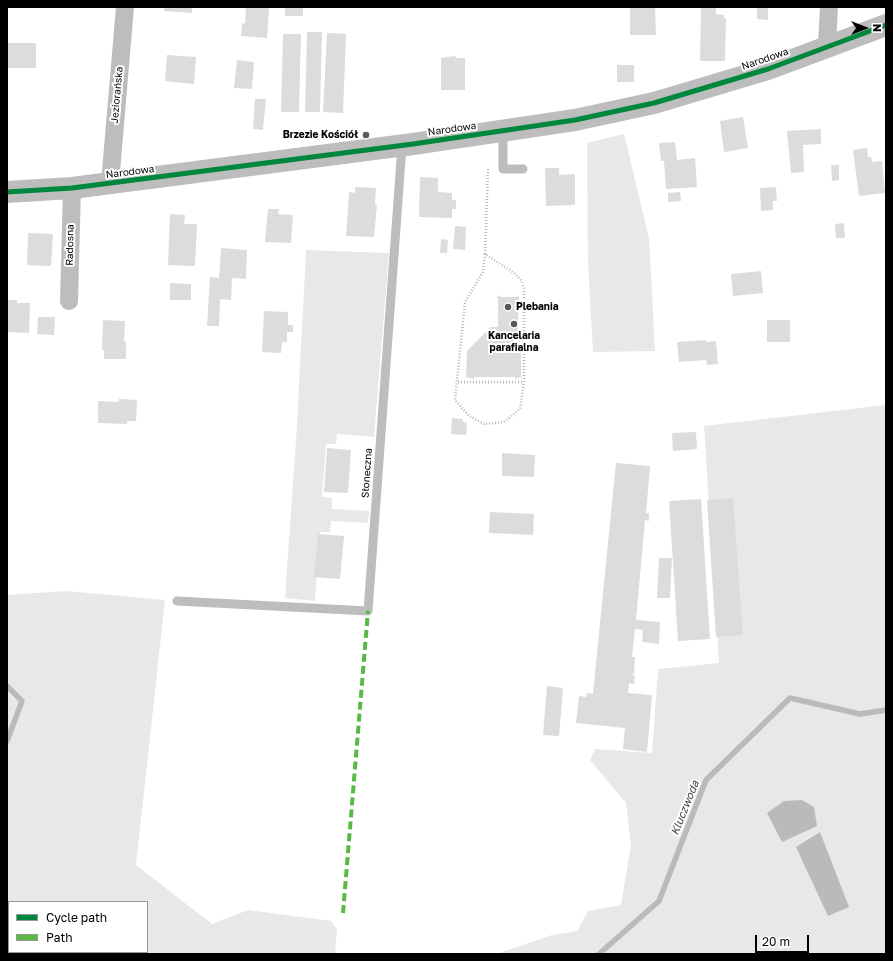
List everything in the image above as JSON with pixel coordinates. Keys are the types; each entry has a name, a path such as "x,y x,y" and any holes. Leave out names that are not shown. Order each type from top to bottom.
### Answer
{"street":[{"name":"Jeziorańska","path":"110,183 125,7"},
{"path":"827,46 829,7"},
{"name":"Narodowa","path":"7,192 72,188 402,146 575,120 654,103 768,69 886,25"},
{"name":"Radosna","path":"69,301 72,188"}],"lane":[{"path":"503,131 503,169 523,169"},
{"name":"Słoneczna","path":"177,601 368,611 402,146"}],"path":[{"path":"485,254 514,272 521,280 524,289 524,382 520,409 504,422 484,424 469,416 456,400 465,302 483,272 488,168"},
{"path":"458,382 524,382"}],"shaded area":[{"path":"624,134 649,238 655,351 593,352 588,264 587,143"},
{"path":"306,250 389,253 374,437 337,434 336,444 326,444 322,497 332,498 332,509 369,511 368,523 331,521 330,532 320,532 315,601 285,598 297,425"},
{"path":"886,405 886,954 497,954 552,935 577,931 588,911 621,905 631,845 626,803 590,760 595,749 652,753 658,669 719,663 704,426"},
{"path":"66,591 165,600 136,865 212,924 248,910 331,921 337,929 335,954 7,954 7,595"},
{"path":"802,800 814,807 817,826 782,842 767,813 784,801"},
{"path":"820,832 849,907 828,916 796,847"}],"building":[{"path":"165,7 192,7 192,13 164,11"},
{"path":"246,7 269,7 267,38 241,36 242,23 245,24"},
{"path":"285,7 303,7 303,16 285,16"},
{"path":"630,7 655,7 656,35 630,35"},
{"path":"701,7 716,7 716,14 724,15 724,18 726,18 725,61 700,61"},
{"path":"757,7 768,7 768,20 757,19"},
{"path":"307,32 322,32 320,112 305,112"},
{"path":"327,33 346,34 343,113 323,112"},
{"path":"283,34 301,34 299,112 281,112"},
{"path":"7,43 36,43 36,68 7,68"},
{"path":"167,55 196,57 194,84 165,81"},
{"path":"455,56 456,58 465,58 465,90 441,90 441,58"},
{"path":"237,60 254,62 252,89 234,88"},
{"path":"617,65 634,65 634,82 617,82"},
{"path":"255,99 266,99 263,130 253,129"},
{"path":"743,117 748,148 724,152 720,121"},
{"path":"821,129 821,144 803,145 804,172 791,173 787,131"},
{"path":"675,142 677,160 695,158 697,187 666,189 664,161 661,161 659,143"},
{"path":"867,148 868,157 871,157 872,162 882,161 885,193 859,196 853,150"},
{"path":"831,165 839,165 839,180 832,181"},
{"path":"545,168 559,168 559,175 575,174 575,205 546,206"},
{"path":"420,177 438,178 438,192 452,193 452,200 456,200 456,209 452,209 452,218 419,217"},
{"path":"355,187 376,188 375,204 377,205 374,237 346,236 349,192 355,193"},
{"path":"776,187 777,201 773,201 773,210 761,211 760,188"},
{"path":"680,192 681,201 668,202 668,193"},
{"path":"268,209 279,209 278,214 293,215 291,243 265,242"},
{"path":"170,214 185,215 184,224 197,224 195,266 168,265"},
{"path":"844,223 845,238 836,238 835,224"},
{"path":"455,226 466,227 465,250 453,249"},
{"path":"28,233 53,234 51,266 27,265"},
{"path":"441,239 448,240 447,253 440,253"},
{"path":"221,248 247,250 246,279 232,278 231,300 220,299 219,326 207,326 210,277 219,278"},
{"path":"761,271 763,293 733,296 731,274"},
{"path":"170,283 191,284 191,300 170,300"},
{"path":"500,295 500,297 519,297 517,350 521,351 521,377 515,379 515,377 491,377 492,379 490,377 474,377 474,379 466,377 467,351 491,327 498,327 497,297"},
{"path":"7,300 17,300 17,303 30,303 29,333 7,332"},
{"path":"264,311 288,312 288,325 293,325 293,332 287,332 287,342 282,342 281,353 262,352"},
{"path":"38,317 55,317 54,335 37,334"},
{"path":"103,320 125,321 124,341 126,341 126,359 104,359 104,350 102,350"},
{"path":"767,320 790,320 790,342 767,342"},
{"path":"706,340 706,342 716,341 718,364 707,365 706,360 679,362 677,342"},
{"path":"119,399 137,400 136,421 127,421 127,424 98,423 98,401 118,402"},
{"path":"452,418 463,419 463,422 467,423 466,435 451,434"},
{"path":"696,432 697,449 673,451 672,433"},
{"path":"327,448 351,450 348,493 324,492"},
{"path":"502,453 535,455 534,477 502,476"},
{"path":"616,463 650,466 646,513 649,513 649,521 645,520 636,620 660,622 659,644 642,642 643,630 635,629 632,657 635,657 634,674 630,674 635,676 634,684 629,683 628,693 652,695 647,752 623,749 625,728 576,723 579,696 586,697 587,693 593,694"},
{"path":"733,498 743,635 716,637 707,500"},
{"path":"701,499 710,639 678,641 669,501"},
{"path":"490,512 534,514 533,535 489,533"},
{"path":"318,534 344,536 340,579 314,577"},
{"path":"659,558 672,558 670,598 657,598"},
{"path":"547,686 563,688 559,736 543,735"}],"waterway":[{"name":"Kluczwoda","path":"7,686 22,701 7,741"},
{"name":"Kluczwoda","path":"599,954 659,901 706,780 790,698 860,714 886,710"}],"marked path":[{"path":"343,913 368,611"}],"cycle path":[{"path":"7,192 72,188 413,144 575,120 654,103 768,69 886,25"}],"place":[{"name":"Brzezie Kościół","path":"366,135"},
{"name":"Plebania","path":"508,307"},
{"name":"Kancelaria parafialna","path":"514,324"}]}
